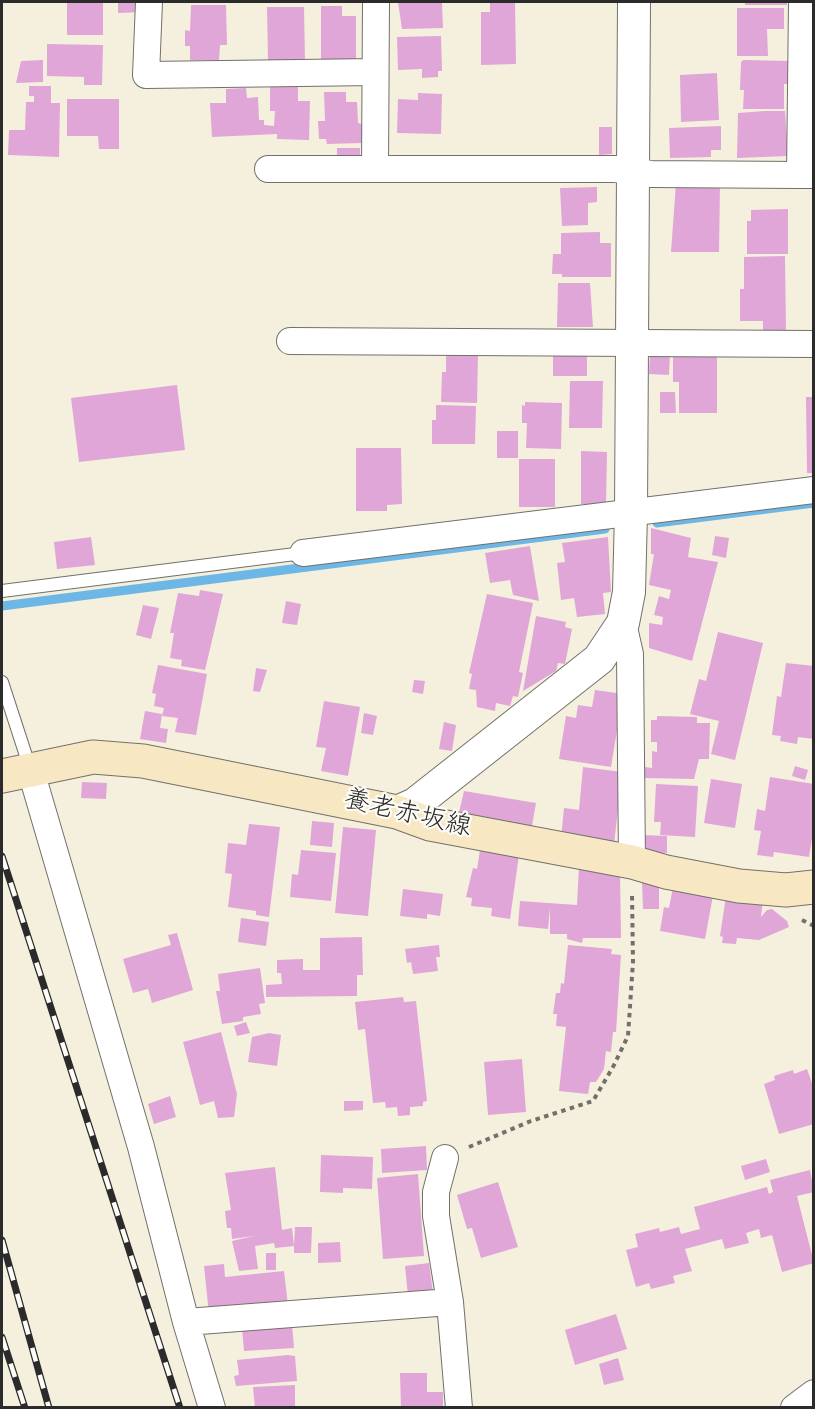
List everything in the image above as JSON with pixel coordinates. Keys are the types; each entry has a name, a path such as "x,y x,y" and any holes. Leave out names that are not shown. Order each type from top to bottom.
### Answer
{"main road":[{"name":"養老赤坂線","path":"16,772 93,757 143,760 397,812 430,824 632,862 666,872 739,886 786,890 813,887"}],"street":[{"path":"148,2 146,75 375,72"},
{"path":"375,168 376,2"},
{"path":"397,812 415,804 599,659 623,623 629,592 631,513 634,2"},
{"path":"268,169 615,169 651,174 807,175 802,2"},
{"path":"290,341 813,344"},
{"path":"303,553 813,490"},
{"path":"623,623 630,654 632,862"},
{"path":"16,772 141,1147 186,1322 212,1407"},
{"path":"445,1158 436,1192 436,1216 450,1302 459,1407"},
{"path":"186,1322 450,1302"},
{"path":"794,1407 813,1393"}],"lane":[{"path":"2,591 303,553"},
{"path":"2,682 16,772"}],"path":[{"path":"445,1158 531,1120 593,1101 614,1068 627,1036 633,962 632,862"}],"building":[{"path":"67,2 103,2 103,35 67,35"},
{"path":"118,2 144,2 144,12 118,13"},
{"path":"398,2 442,2 443,28 402,29"},
{"path":"490,2 515,2 516,64 481,65 481,12 490,12"},
{"path":"745,2 787,2 787,5 745,5"},
{"path":"191,5 226,5 227,45 220,45 219,60 190,60 190,46 185,46 185,30 190,31"},
{"path":"321,6 342,6 342,16 356,16 356,63 321,64"},
{"path":"267,7 304,7 305,61 268,61"},
{"path":"737,8 784,8 784,29 767,29 768,56 737,56"},
{"path":"441,36 442,71 438,71 438,77 422,78 422,69 398,70 397,37"},
{"path":"47,44 103,45 102,85 84,85 84,77 47,76"},
{"path":"43,60 43,82 16,83 21,61"},
{"path":"743,60 790,61 789,84 784,84 784,109 743,109 744,90 740,90"},
{"path":"717,73 719,120 681,122 680,75"},
{"path":"270,82 298,82 298,101 310,101 309,140 277,139 277,134 212,137 210,103 226,103 226,89 246,88 247,98 258,97 259,120 264,120 264,125 274,126 275,111 270,111"},
{"path":"29,86 51,86 51,103 60,103 59,157 8,155 9,130 25,130 26,102 34,102 34,96 29,96"},
{"path":"324,92 346,92 346,102 357,102 358,123 362,124 363,143 327,144 326,139 319,139 318,121 325,121"},
{"path":"418,93 442,94 441,134 397,133 398,99 418,100"},
{"path":"67,99 119,99 119,149 99,149 98,136 67,136"},
{"path":"785,111 788,156 737,158 738,113"},
{"path":"721,126 721,150 711,150 711,157 670,158 669,128"},
{"path":"599,127 612,127 612,154 599,155"},
{"path":"337,148 360,148 360,158 337,158"},
{"path":"676,183 720,184 719,252 671,252"},
{"path":"597,187 597,202 588,203 588,225 562,226 560,188"},
{"path":"788,209 788,254 747,254 747,221 751,221 751,210"},
{"path":"600,232 600,243 611,243 611,277 562,277 562,274 552,274 553,254 561,254 561,233"},
{"path":"785,256 786,333 763,334 763,321 740,321 740,289 744,289 744,257"},
{"path":"558,283 590,283 593,327 557,327"},
{"path":"446,353 478,354 477,403 441,402 442,372 446,372"},
{"path":"553,354 587,354 587,376 553,376"},
{"path":"650,354 670,354 669,375 649,374"},
{"path":"673,355 717,355 717,413 679,413 679,382 673,382"},
{"path":"570,381 603,381 602,428 569,428"},
{"path":"177,385 185,450 79,462 71,398"},
{"path":"660,392 675,392 676,413 660,413"},
{"path":"806,397 814,397 814,473 807,473"},
{"path":"525,402 562,403 561,449 526,448 527,423 522,423 522,405 525,406"},
{"path":"436,405 476,406 475,444 432,444 432,420 436,420"},
{"path":"497,431 518,431 518,458 497,458"},
{"path":"356,448 401,448 402,504 387,505 387,511 356,511"},
{"path":"581,451 607,452 606,504 581,504"},
{"path":"519,459 555,459 555,507 519,507"},
{"path":"651,528 691,538 688,557 718,562 692,661 649,648 649,623 662,625 663,617 654,615 659,596 669,599 671,590 649,585 654,554 651,554"},
{"path":"715,536 729,538 726,558 712,555"},
{"path":"91,537 95,565 57,569 54,542"},
{"path":"608,537 611,592 603,593 605,614 577,617 574,598 561,600 557,563 565,562 562,543"},
{"path":"530,546 539,601 513,595 510,580 490,583 485,553"},
{"path":"200,590 223,594 205,670 181,666 182,660 170,658 174,633 170,633 178,593 199,596"},
{"path":"487,594 533,603 519,672 523,673 518,697 513,696 510,706 496,703 495,711 477,707 476,690 469,689 472,674 469,673"},
{"path":"286,601 301,604 297,625 282,623"},
{"path":"143,605 159,608 151,639 136,635"},
{"path":"536,616 566,622 565,627 572,629 565,664 558,663 556,671 523,691"},
{"path":"718,632 763,643 735,760 711,754 719,721 690,714 699,679 706,681"},
{"path":"786,663 814,666 814,739 798,737 797,744 780,741 781,736 772,735 777,696 781,697"},
{"path":"158,665 207,674 196,735 175,732 178,718 162,716 164,708 154,706 156,694 152,693"},
{"path":"256,668 267,670 260,692 253,691"},
{"path":"414,680 425,681 423,694 412,692"},
{"path":"595,690 623,694 611,767 559,759 566,716 576,718 578,705 592,707"},
{"path":"324,701 360,707 348,776 321,771 326,748 316,747"},
{"path":"145,711 162,714 160,728 168,729 166,743 140,739"},
{"path":"364,713 377,716 373,735 361,733"},
{"path":"657,716 697,717 697,723 710,723 709,759 699,759 694,779 645,778 645,767 652,768 652,751 657,752 657,742 651,742 651,720 657,720"},
{"path":"444,722 456,725 452,751 439,749"},
{"path":"795,766 808,770 805,780 792,776"},
{"path":"583,767 622,772 614,845 561,837 564,808 579,810"},
{"path":"770,777 814,784 814,826 809,857 774,852 773,857 757,855 761,831 754,830 757,809 765,811"},
{"path":"711,779 742,784 735,828 704,823"},
{"path":"82,782 107,783 106,799 81,798"},
{"path":"656,784 698,786 695,837 660,835 661,822 654,822"},
{"path":"464,791 536,803 531,831 458,817"},
{"path":"312,821 334,823 332,847 310,845"},
{"path":"249,824 280,827 269,917 256,915 256,911 228,907 232,874 225,873 228,843 246,845"},
{"path":"343,827 376,830 368,916 335,913"},
{"path":"643,835 667,836 667,853 643,852"},
{"path":"301,850 336,853 331,901 290,897 292,874 298,875"},
{"path":"480,850 519,855 510,919 491,916 492,908 471,906 472,898 466,897 473,868 477,869"},
{"path":"579,865 620,872 621,938 583,938 582,943 567,939 567,934 550,934 550,908 548,929 518,926 520,901 577,905"},
{"path":"642,881 659,881 659,909 643,909"},
{"path":"674,882 714,890 705,939 660,931 664,907 669,908"},
{"path":"403,889 443,894 440,916 427,914 427,919 400,916"},
{"path":"726,896 763,899 761,917 767,910 772,909 787,921 789,927 759,940 737,938 736,944 722,943 723,937 720,936"},
{"path":"241,918 269,922 266,946 238,942"},
{"path":"177,933 193,990 152,1003 148,989 133,993 123,959 171,945 168,935"},
{"path":"362,937 363,975 357,975 357,996 266,997 266,985 282,984 281,973 277,973 277,960 303,959 303,970 320,970 320,938"},
{"path":"439,945 440,957 436,957 438,971 413,974 411,962 407,963 405,949"},
{"path":"568,945 612,949 611,954 621,955 616,1032 613,1032 611,1052 606,1051 604,1069 596,1082 590,1082 588,1094 559,1091 566,1027 556,1026 557,1014 553,1014 556,993 560,993 561,983 564,984"},
{"path":"260,968 265,1003 259,1004 261,1014 243,1017 243,1021 222,1024 216,991 220,991 218,974"},
{"path":"403,997 404,1002 416,1001 427,1101 423,1102 423,1106 410,1107 410,1115 398,1116 397,1107 386,1108 385,1102 373,1103 365,1029 358,1030 355,1002"},
{"path":"246,1022 250,1033 237,1036 234,1026"},
{"path":"221,1032 237,1094 234,1117 218,1118 214,1101 200,1105 183,1042"},
{"path":"269,1033 281,1035 277,1066 248,1062 252,1037"},
{"path":"522,1059 526,1112 488,1115 484,1062"},
{"path":"807,1069 814,1089 814,1124 779,1134 764,1084 775,1080 774,1076 793,1070 794,1074"},
{"path":"170,1096 176,1117 154,1124 148,1104"},
{"path":"344,1101 363,1101 363,1110 344,1111"},
{"path":"426,1146 427,1170 382,1173 381,1149"},
{"path":"321,1155 373,1157 372,1189 343,1188 343,1193 320,1192"},
{"path":"766,1159 770,1172 745,1180 741,1166"},
{"path":"275,1167 282,1230 292,1228 294,1246 275,1248 274,1243 255,1246 258,1269 239,1271 232,1241 254,1236 232,1239 231,1228 227,1228 225,1211 231,1210 225,1173"},
{"path":"810,1170 814,1192 797,1196 814,1263 782,1272 772,1235 761,1238 759,1229 746,1233 749,1243 725,1249 722,1239 685,1249 692,1271 673,1276 675,1283 651,1289 649,1283 636,1287 626,1250 638,1247 635,1234 659,1228 660,1232 679,1227 681,1234 700,1229 694,1207 767,1187 769,1194 773,1192 770,1180"},
{"path":"418,1174 424,1256 383,1259 377,1178"},
{"path":"498,1182 518,1247 481,1258 472,1228 467,1229 457,1195"},
{"path":"295,1227 312,1227 311,1253 294,1253"},
{"path":"340,1242 341,1262 318,1263 318,1243"},
{"path":"266,1253 276,1253 276,1270 266,1270"},
{"path":"429,1263 433,1293 408,1296 405,1266"},
{"path":"224,1264 225,1277 284,1271 288,1305 209,1314 204,1266"},
{"path":"616,1314 627,1349 575,1365 565,1330"},
{"path":"292,1324 294,1348 244,1351 242,1328"},
{"path":"295,1356 297,1381 236,1386 234,1376 239,1375 237,1360"},
{"path":"618,1358 624,1380 604,1385 599,1364"},
{"path":"400,1373 427,1373 427,1392 443,1392 443,1408 401,1408"},
{"path":"295,1385 295,1408 255,1408 253,1387"}],"waterway":[{"path":"657,523 814,503"},
{"path":"2,606 605,529"}],"railway":[{"path":"2,856 180,1408"},
{"path":"2,1240 49,1408"},
{"path":"2,1337 25,1408"}]}
